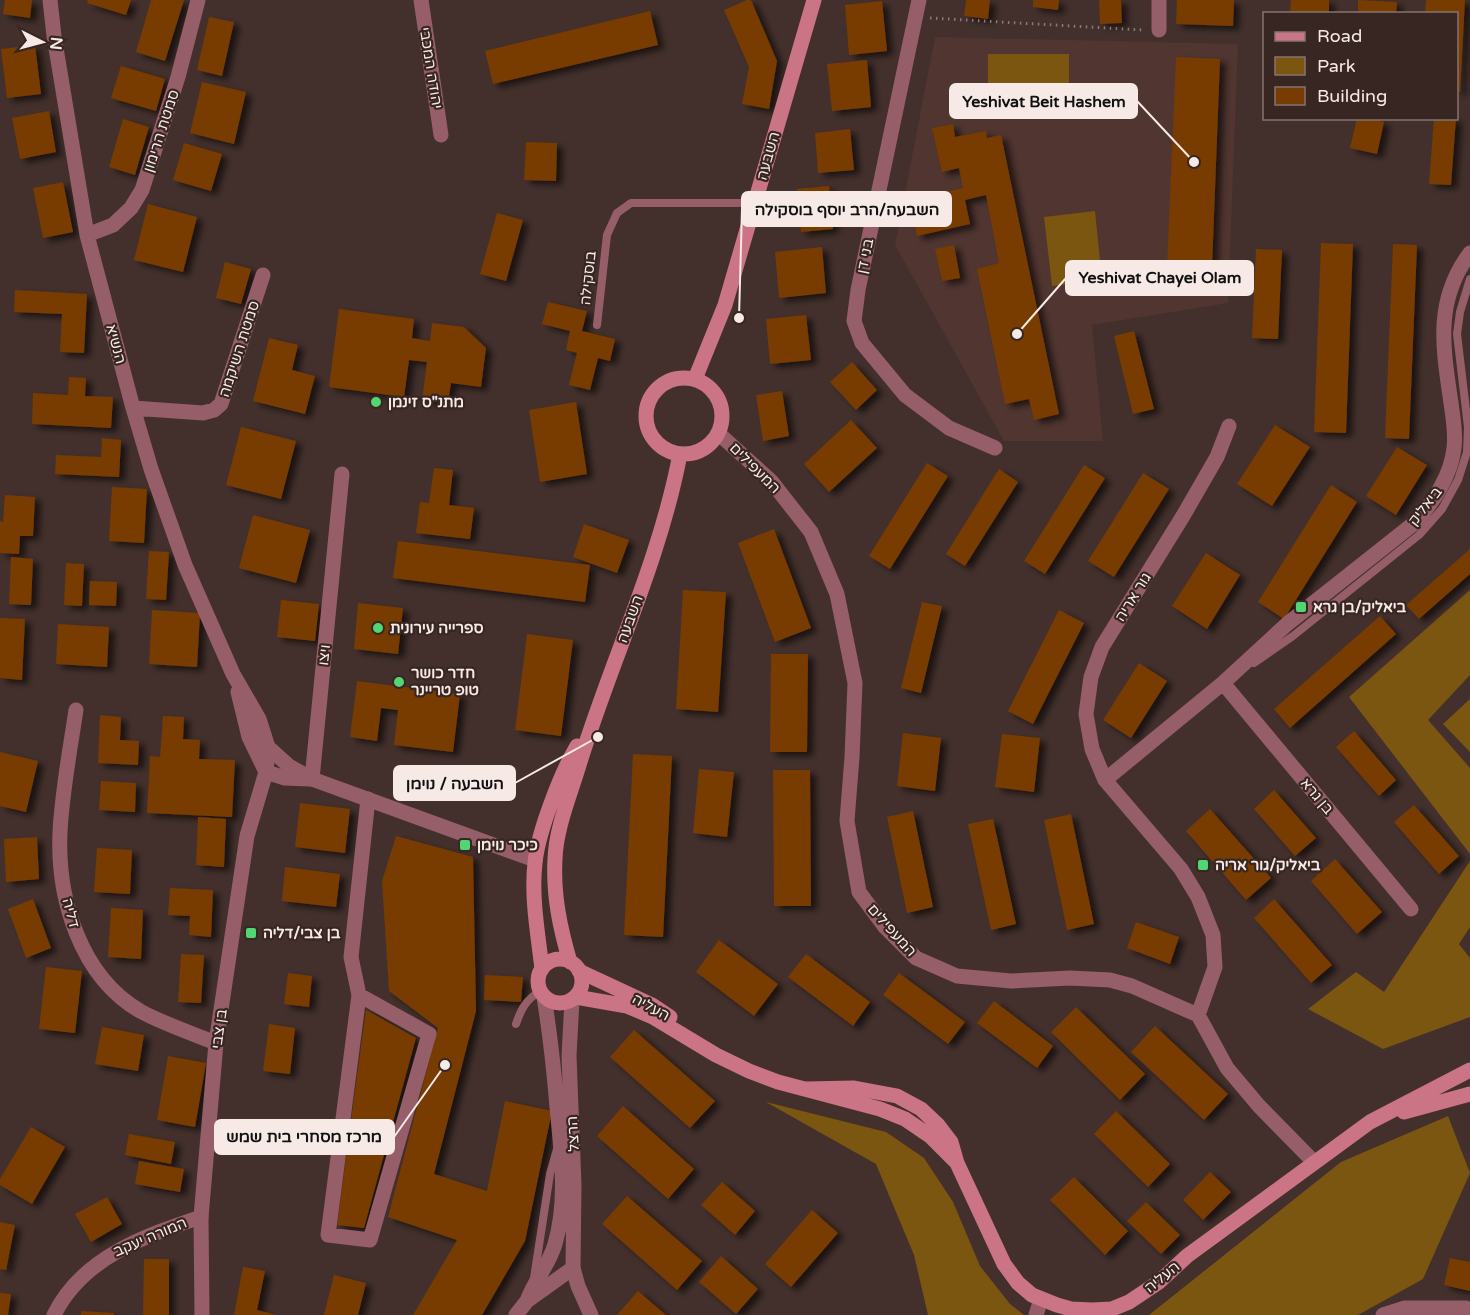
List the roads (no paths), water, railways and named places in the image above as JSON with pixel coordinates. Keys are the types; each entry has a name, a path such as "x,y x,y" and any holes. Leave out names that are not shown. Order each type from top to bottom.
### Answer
{"main road":[{"name":"השבעה","path":"695,379 725,305 814,0"},
{"path":"685,378 695,379 717,396 722,414 718,433 713,441 698,452 680,454 662,447 650,433 646,423 648,404 658,388 666,382 685,378"},
{"name":"השבעה","path":"575,966 561,930 555,897 555,857 562,820 595,714 658,541 672,493 680,454"},
{"name":"השבעה","path":"542,969 534,888 535,860 548,814 573,752 595,714"},
{"path":"558,960 575,966 582,984 574,998 558,1004 542,994 538,980 546,964 558,960"},
{"name":"העליה","path":"575,966 668,1014 716,1055"},
{"name":"העליה","path":"574,998 610,1002 636,1010 749,1071 806,1089 854,1088 897,1096 921,1109 938,1125 951,1143 957,1163 1004,1264 1018,1283 1041,1299 1071,1309 1112,1309 1129,1302 1159,1282 1187,1256 1370,1122 1470,1070"},
{"name":"העליה","path":"1370,1122 1470,1094"}],"street":[{"name":"הנשיא","path":"50,0 57,57 87,235 133,408 151,469 185,565 233,674 259,719 268,747"},
{"name":"סמטת הרימון","path":"87,235 113,225 131,208 142,190 178,78 198,0"},
{"name":"יהודה המכבי","path":"421,0 441,135"},
{"name":"בני דן","path":"919,0 858,290 854,321 862,343 905,395 949,428 996,448"},
{"path":"1159,0 1160,30"},
{"name":"ביאליק","path":"1105,780 1223,682 1287,624 1417,521 1442,485 1454,449 1454,428 1442,334 1444,314 1456,276 1470,253"},
{"name":"סמטת השיקמה","path":"133,408 203,413 214,410 220,404 263,275"},
{"name":"גור אריה","path":"1105,780 1092,749 1086,714 1091,677 1102,647 1217,457 1229,426"},
{"name":"המעפילים","path":"718,433 771,481 811,532 837,594 855,683 847,821 859,892 885,927 916,958 957,976 1011,981 1070,978 1110,980 1132,986 1198,1015"},
{"name":"ויצו","path":"312,779 342,474"},
{"name":"הנשיא","path":"233,674 249,737 266,772"},
{"name":"בן גרא","path":"1223,682 1411,909"},
{"name":"דליה","path":"76,710 60,833 63,883 75,931 106,984 139,1010 216,1043"},
{"path":"268,747 289,766 312,779 535,860"},
{"name":"בן צבי","path":"202,1315 201,1216 216,1043 248,836 259,789 266,772 268,747"},
{"path":"266,772 285,778 312,779"},
{"path":"1105,780 1181,869 1198,897 1214,935 1215,967 1198,1015 1227,1068 1259,1106 1314,1162"},
{"path":"359,995 429,1034 370,1240 328,1235 359,995 351,957 368,800"},
{"name":"הרצל","path":"516,1315 527,1300 533,1283 545,1268 560,1223 562,1177 560,1137 553,1060 542,994"},
{"name":"הרצל","path":"527,1300 573,1268 574,1185 569,1056 574,998"},
{"name":"המורה יעקב","path":"54,1315 77,1281 105,1257 172,1226 201,1216"},
{"path":"545,1268 557,1263 573,1268 591,1315"},
{"path":"1036,1315 1041,1299"},
{"path":"1383,1315 1405,1308 1466,1308 1470,1311"}],"lane":[{"name":"בוסקילה","path":"597,325 607,235 617,213 632,203 755,203"},
{"name":"ביאליק","path":"1223,682 1293,636 1419,536 1442,509 1458,480 1467,452 1468,428 1457,334 1460,312 1470,279"},
{"path":"516,1024 522,1008 530,998 542,994"},
{"name":"הרצל","path":"533,1283 550,1174 560,1137"}],"place":[{"name":"Yeshivat Beit Hashem","path":"1194,162"},
{"name":"השבעה/הרב יוסף בוסקילה","path":"739,318"},
{"name":"Yeshivat Chayei Olam","path":"1017,334"},
{"name":"מתנ\"ס זינמן","path":"376,402"},
{"name":"ביאליק/בן גרא","path":"1301,607"},
{"name":"ספרייה עירונית","path":"378,628"},
{"name":"חדר כושר טופ טריינר","path":"399,682"},
{"name":"השבעה / נוימן","path":"598,737"},
{"name":"כיכר נוימן","path":"465,845"},
{"name":"ביאליק/גור אריה","path":"1203,865"},
{"name":"בן צבי/דליה","path":"251,933"},
{"name":"מרכז מסחרי בית שמש","path":"445,1065"}]}
